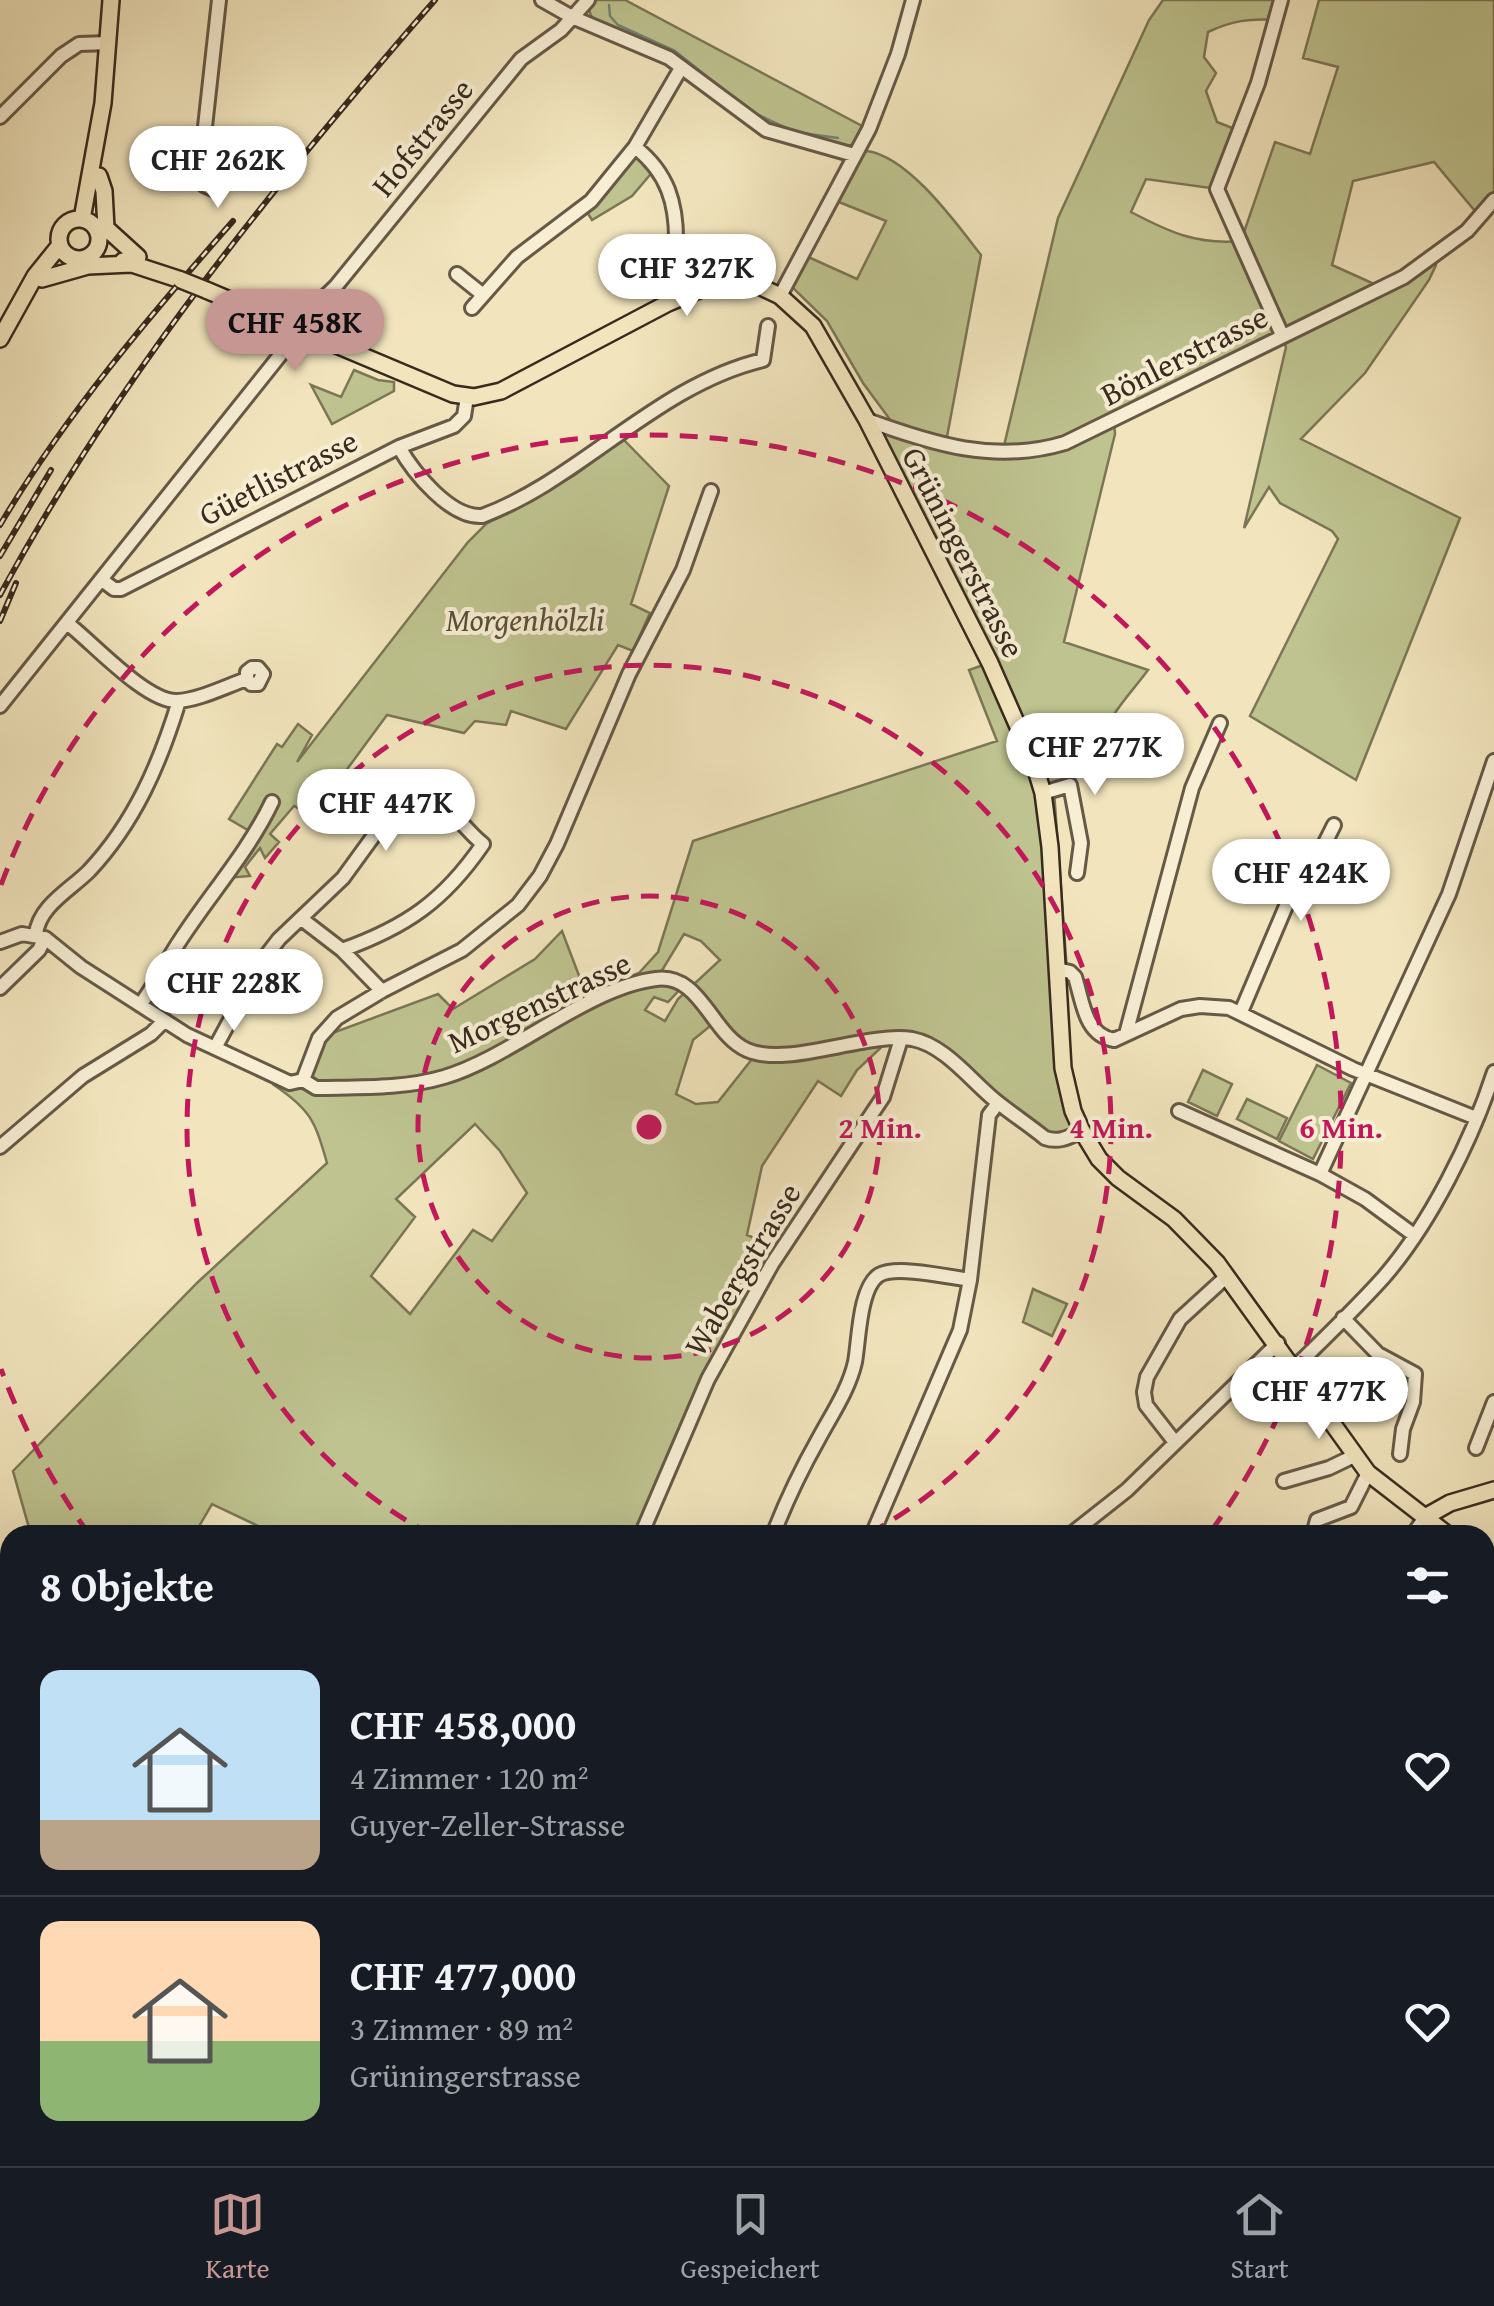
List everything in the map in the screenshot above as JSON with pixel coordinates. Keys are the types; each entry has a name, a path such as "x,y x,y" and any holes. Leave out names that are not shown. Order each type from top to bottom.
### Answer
{"main road":[{"path":"93,234 111,0"},
{"path":"64,251 80,259 93,234 106,123 103,103"},
{"path":"99,176 106,228 134,261"},
{"path":"28,291 64,251 63,227 72,220 134,261 284,322 293,313 302,329 466,397 501,391 708,286 747,283 780,296"},
{"path":"1,336 35,276 64,251"},
{"path":"42,279 88,266 134,261"},
{"name":"Grüningerstrasse","path":"780,296 821,337 866,420 1014,714 1043,793 1050,847 1063,1068 1082,1131 1118,1178 1174,1219 1227,1276 1368,1473 1434,1525"},
{"path":"1425,1518 1450,1502 1494,1490"}],"street":[{"path":"204,138 218,0"},
{"path":"542,0 572,17 654,50 766,130 854,155"},
{"name":"Hofstrasse","path":"0,706 521,59 561,30 588,0"},
{"path":"780,296 869,129 887,86 912,0"},
{"path":"1280,0 1258,83 1217,189 1282,335"},
{"path":"0,117 70,50 88,42 108,43"},
{"path":"472,308 522,254 583,210 635,147 682,68"},
{"path":"635,147 663,176 676,218 676,245 638,266"},
{"name":"Bönlerstrasse","path":"866,420 936,444 997,454 1032,452 1087,434 1282,335 1341,310 1422,266 1467,231 1494,200"},
{"path":"457,274 482,294"},
{"path":"399,447 425,484 454,508 469,516 482,516 556,476 630,424 736,366 763,360 768,326"},
{"name":"Güetlistrasse","path":"102,580 122,590 399,447 457,424 464,416 466,397"},
{"path":"303,1080 318,1038 326,1028 382,990 462,950 518,905 540,876 629,674 683,570 711,491"},
{"path":"67,623 162,698 179,701 246,679"},
{"path":"0,988 39,950 41,916 102,856 144,794 163,753 179,701"},
{"path":"1126,1034 1192,788 1220,723"},
{"path":"1320,1174 1449,894 1494,761"},
{"path":"215,1048 262,961 279,940 344,878 407,790 418,784 433,791 483,844 467,868 422,912 399,927 342,950"},
{"path":"1043,793 1070,785 1081,842 1076,873"},
{"path":"140,1006 272,802"},
{"path":"1241,1012 1289,899 1317,859 1334,825"},
{"path":"303,920 342,950 382,990"},
{"path":"0,942 16,935 41,936"},
{"name":"Morgenstrasse","path":"41,936 140,1006 290,1084 303,1080 316,1088 410,1083 444,1077 614,992 658,978 685,984 729,1038 756,1053 902,1039 921,1042 1053,1141 1082,1131"},
{"path":"1057,970 1075,977 1090,1024 1096,1033 1114,1040 1172,1012 1219,1007 1241,1012 1366,1074 1476,1118"},
{"path":"0,1147 83,1076 151,1034 164,1020"},
{"name":"Wabergstrasse","path":"645,1525 708,1379 772,1264 883,1096 902,1039"},
{"path":"1295,1367 1384,1276 1414,1236 1476,1118 1494,1072"},
{"path":"876,1525 960,1330 970,1280 989,1115 998,1103"},
{"path":"1179,1111 1320,1174 1365,1198 1414,1236"},
{"path":"777,1525 790,1491 846,1388 870,1284 880,1274 900,1271 970,1280"},
{"path":"1174,1441 1146,1404 1147,1376 1180,1319 1227,1276"},
{"path":"1343,1318 1378,1354 1415,1374 1413,1402 1403,1429 1400,1454"},
{"path":"1083,1525 1127,1490 1278,1343"},
{"path":"1476,1448 1494,1402"},
{"path":"1284,1480 1329,1468 1354,1456"},
{"path":"1316,1525 1317,1520 1351,1507 1368,1473"},
{"path":"1420,1525 1425,1518"}],"green space":[{"path":"595,0 625,0 864,127 856,143 844,148 775,131 668,53 593,21 589,10"},
{"path":"1163,0 1281,0 1275,20 1241,21 1208,32 1204,57 1216,73 1206,91 1217,122 1240,131 1217,189 1146,179 1131,212 1184,236 1241,241 1275,142 1310,154 1338,67 1303,58 1319,0 1494,0 1494,200 1480,217 1434,162 1353,181 1332,265 1383,288 1432,259 1436,265 1365,373 1301,439 1460,518 1356,780 1250,716 1338,539 1332,531 1280,503 1269,487 1244,528 1286,347 1282,336 1114,421 1115,434 1064,642 1148,670 1117,710 1083,769 1054,791 1067,971 1058,970 1063,1068 1082,1131 1053,1141 921,1042 890,1039 857,1070 841,1096 818,1081 762,1166 747,1235 759,1240 752,1254 772,1264 708,1379 645,1525 256,1525 212,1504 200,1525 28,1525 13,1471 198,1282 327,1163 310,1118 274,1085 280,1079 298,1084 319,1038 438,994 453,1009 535,959 562,931 586,994 639,973 658,952 693,841 997,741 969,670 989,663 867,420 1003,450 1058,218 1149,20","holes":["684,934 701,941 720,960 678,999 665,1021 645,1010 654,997 668,1002 685,984 658,977","715,1022 756,1054 718,1102 696,1104 676,1094 693,1040","475,1124 500,1151 527,1193 492,1241 473,1230 410,1314 371,1276 415,1217 396,1199"]},
{"path":"867,151 899,165 915,178 981,255 946,442 894,425 863,383 827,321 792,287 804,255 857,279 886,221 834,200 860,154"},
{"path":"635,158 655,169 632,196 592,220 587,212 628,161"},
{"path":"354,370 394,382 394,391 332,424 311,385 341,397"},
{"name":"Morgenhölzli","path":"623,439 669,486 631,604 650,613 633,651 618,645 566,729 511,711 506,725 475,721 464,733 387,715 345,772 320,820 294,806 270,834 279,842 265,858 260,848 245,867 250,876 225,878 251,832 229,819 277,744 282,747 298,724 312,735 297,762 486,524 575,475"},
{"path":"1317,1065 1351,1083 1313,1159 1279,1141"},
{"path":"1203,1070 1232,1084 1217,1116 1188,1102"},
{"path":"1247,1099 1287,1118 1277,1139 1237,1119"},
{"path":"1033,1289 1067,1304 1052,1336 1023,1322"}],"waterway":[{"path":"609,5 610,16 618,25 675,51 740,103"},
{"path":"750,111 795,132 838,138"}],"railway":[{"path":"0,595 95,436 201,286 315,141 435,0"},
{"path":"0,525 80,406 233,221"},
{"path":"0,556 51,470"},
{"path":"0,621 16,583"}]}
